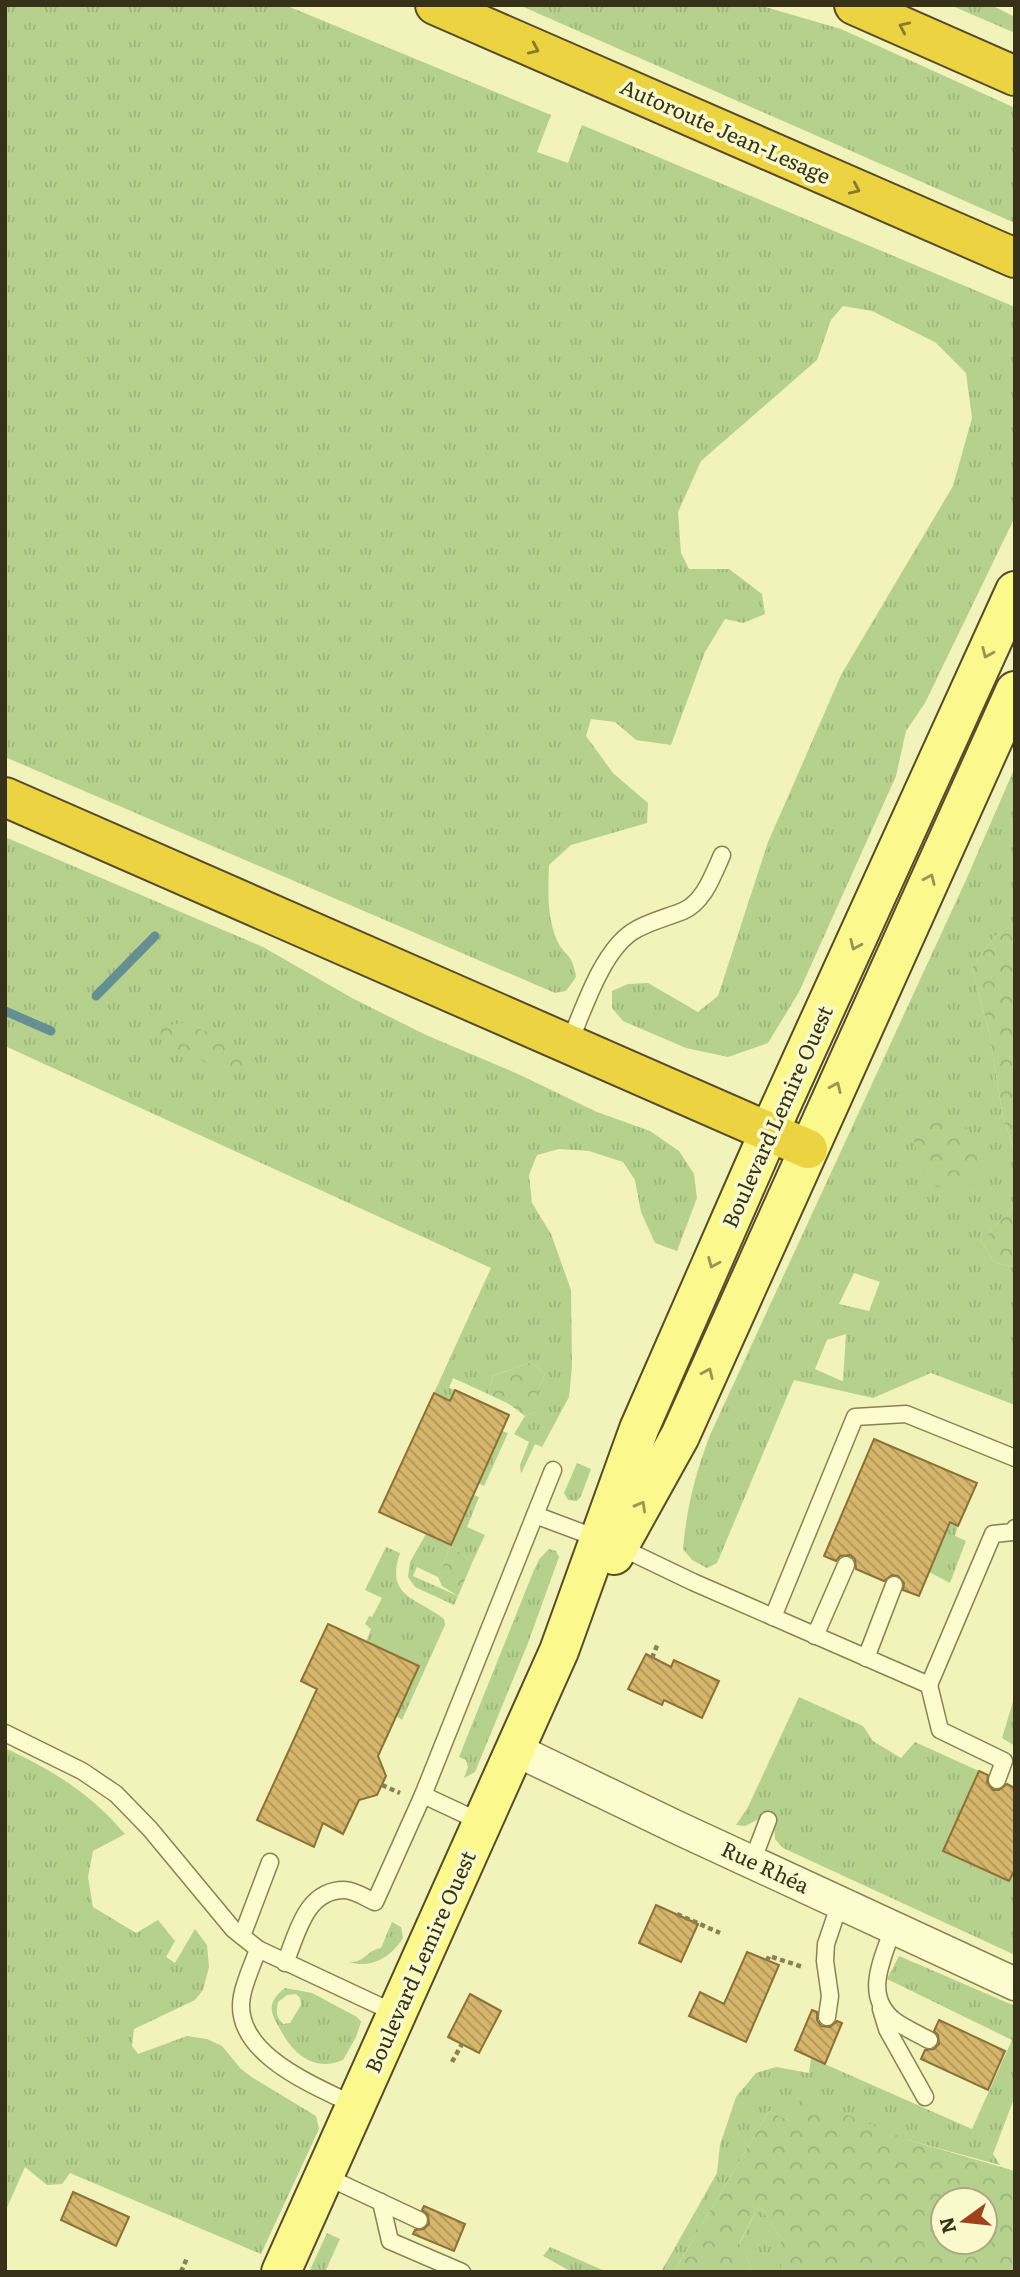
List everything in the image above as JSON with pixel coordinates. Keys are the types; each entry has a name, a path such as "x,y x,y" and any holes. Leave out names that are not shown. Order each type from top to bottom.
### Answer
{"highway":[{"name":"Autoroute Jean-Lesage","path":"435,5 1015,258"},
{"path":"854,5 1015,76"},
{"path":"5,797 808,1149"}],"main road":[{"name":"Boulevard Lemire Ouest","path":"609,1543 639,1429 769,1132 1015,591"},
{"name":"Boulevard Lemire Ouest","path":"281,2272 609,1543 680,1436 1015,691"}],"street":[{"name":"Rue Rhéa","path":"516,1750 1015,1984"}],"lane":[{"path":"569,1043 598,976 612,954 632,932 686,910 697,902 722,855"},
{"path":"773,1617 855,1417 906,1414 1015,1458"},
{"path":"285,1963 313,1901 322,1895 348,1890 375,1902 423,1795 553,1470"},
{"path":"535,1515 609,1543 929,1685"},
{"path":"998,1780 1004,1761 940,1730 929,1685 993,1534 1013,1532 1015,1528"},
{"path":"815,1636 846,1565"},
{"path":"866,1658 894,1585"},
{"path":"5,1733 73,1766 116,1794 150,1829 218,1912 258,1949 398,2014"},
{"path":"423,1795 483,1823"},
{"path":"752,1862 768,1820"},
{"path":"242,1936 270,1862"},
{"path":"827,2017 830,1996 825,1961 826,1944 840,1903"},
{"path":"893,1928 876,1981 878,2000 887,2029 926,2097"},
{"path":"258,1949 242,1997 245,2022 254,2042 270,2059 356,2106"},
{"path":"878,2000 894,2020 929,2040"},
{"path":"325,2176 419,2220"},
{"path":"382,2202 390,2241 462,2272"}],"path":[{"path":"653,1658 658,1643"},
{"path":"677,1914 720,1933"},
{"path":"767,1961 769,1956 827,1976"},
{"path":"452,2062 462,2044"},
{"path":"181,2272 187,2258"}],"green space":[{"path":"5,5 285,5 551,115 537,152 568,163 582,125 1015,307 1015,517 925,703 906,731 896,776 799,992 768,1043 728,1057 686,1048 623,1021 612,1008 612,991 628,984 648,983 698,1012 718,996 768,842 841,675 953,486 972,418 966,373 935,342 872,311 843,306 831,320 817,360 701,461 678,512 681,553 689,569 729,569 762,594 765,614 743,623 725,619 705,652 671,745 636,740 615,722 591,719 586,736 613,773 648,803 647,823 571,845 549,865 549,902 553,929 559,944 573,963 576,977 566,991 555,993 5,757"},
{"path":"519,5 759,5 841,29 1015,108 1015,223"},
{"path":"950,5 991,5 1015,17 1015,33"},
{"path":"1015,767 1015,923 994,937 972,968 989,1032 1003,1117 1015,1152 1015,1205 981,1241 994,1262 1015,1268 1015,1405 931,1373 873,1398 794,1380 717,1563 707,1568 692,1560 683,1549 692,1491 710,1435 966,880","holes":["854,1273 880,1282 869,1311 839,1304","846,1334 843,1381 842,1381 815,1369 827,1340"]},
{"path":"5,837 263,947 352,998 426,1035 518,1074 597,1112 650,1131 679,1151 694,1174 697,1198 677,1251 655,1243 641,1212 635,1180 623,1162 589,1151 559,1149 537,1155 529,1175 532,1203 551,1234 571,1290 572,1366 569,1397 542,1447 535,1444 521,1474 520,1465 529,1442 514,1434 525,1416 537,1412 537,1393 545,1374 531,1362 493,1376 488,1394 453,1378 449,1388 455,1390 450,1401 434,1393 491,1268 5,1046"},
{"path":"1015,923 1015,1152 1003,1117 989,1032 972,968 994,937"},
{"path":"182,1023 233,1046 245,1060 238,1070 224,1071 165,1043 160,1034 162,1026"},
{"path":"952,1117 964,1122 984,1168 980,1184 951,1190 930,1185 919,1163 913,1135"},
{"path":"1015,1205 1015,1268 994,1262 981,1241"},
{"path":"531,1362 545,1374 537,1393 537,1412 525,1416 509,1404 488,1394 493,1376"},
{"path":"502,1431 508,1433 484,1486 478,1483"},
{"path":"577,1463 591,1469 581,1496 577,1501 568,1500 564,1493"},
{"path":"474,1495 479,1497 467,1527 485,1535 472,1563 451,1545"},
{"path":"950,1522 958,1526 955,1536 966,1541 950,1583 929,1572"},
{"path":"426,1534 451,1545 438,1577 417,1567 413,1576 458,1596 454,1605 415,1587 408,1577 410,1562"},
{"path":"451,1545 472,1563 458,1596 442,1586 438,1577"},
{"path":"386,1547 400,1553 396,1568 400,1587 414,1600 444,1619 445,1625 402,1720 396,1716 419,1666 366,1642 371,1629 365,1624 382,1598 365,1590"},
{"path":"549,1549 556,1551 559,1557 528,1643 475,1772 464,1778 468,1767 466,1760 459,1757 534,1570"},
{"path":"1015,1695 1015,1746 1002,1738"},
{"path":"799,1697 863,1726 873,1741 901,1758 915,1742 979,1771 943,1851 1008,1881 1015,1869 1015,1955 783,1848 775,1839 774,1824 765,1816 745,1826 736,1825 748,1807"},
{"path":"5,1748 70,1784 98,1806 125,1834 93,1851 88,1877 93,1907 136,1933 158,1920 175,1941 166,1957 175,1963 195,1929 207,1945 209,1967 203,1990 195,2000 134,2029 132,2046 138,2054 187,2036 207,2039 222,2046 241,2069 253,2078 316,2116 319,2129 261,2254 70,2173 62,2184 47,2185 25,2167 5,2212"},
{"path":"392,1922 401,1927 403,1938 393,1951 380,1960 365,1964 349,1962 358,1961 381,1948"},
{"path":"899,1956 1015,2006 1015,2096 993,2154 1000,2165 908,2140 790,2121 769,2111 674,2272 661,2272 717,2173 720,2145 736,2097 756,2073 776,2067 809,2073 811,2058 972,2129 1012,2040 887,1979"},
{"path":"285,1988 312,1993 357,2017 361,2022 343,2060 323,2064 306,2059 286,2040 272,2012 274,2000","holes":["296,1994 301,2005 290,2023 283,2024 277,2014 278,2002 287,1995"]},
{"path":"802,2096 908,2140 1015,2171 1015,2272 781,2272 781,2238 759,2205 739,2244 748,2259 751,2272 674,2272 769,2111 790,2121"},
{"path":"759,2205 781,2238 781,2272 751,2272 748,2259 739,2245"},
{"path":"327,2233 340,2239 325,2272 309,2272"},
{"path":"550,2247 607,2272 572,2272 543,2256"}],"building":[{"path":"455,1390 509,1415 451,1545 379,1512 434,1393 450,1401"},
{"path":"874,1439 977,1483 958,1526 950,1522 919,1596 903,1590 904,1583 898,1576 892,1575 884,1581 856,1569 855,1559 850,1555 840,1556 836,1561 824,1556"},
{"path":"328,1624 419,1666 378,1756 386,1776 377,1795 359,1800 343,1834 323,1823 314,1847 257,1820 317,1689 301,1681"},
{"path":"646,1654 671,1667 674,1660 719,1681 702,1718 664,1700 662,1705 628,1689"},
{"path":"979,1771 988,1775 987,1782 993,1790 999,1790 1007,1784 1015,1788 1015,1869 1009,1881 943,1851"},
{"path":"656,1905 698,1924 681,1962 639,1943"},
{"path":"747,1952 779,1965 746,2042 689,2016 700,1992 724,2004"},
{"path":"470,1994 501,2011 479,2053 448,2037"},
{"path":"812,2010 817,2012 817,2020 821,2026 830,2027 837,2021 842,2023 825,2064 795,2050"},
{"path":"939,2020 1005,2051 988,2090 921,2059 925,2050 934,2049 939,2044 938,2035 934,2031"},
{"path":"73,2192 129,2217 116,2246 61,2220"},
{"path":"424,2206 465,2224 454,2251 413,2234 415,2230 424,2229 429,2224 428,2215 422,2210"}],"waterway":[{"path":"96,996 155,936"},
{"path":"5,1011 51,1031"}]}
